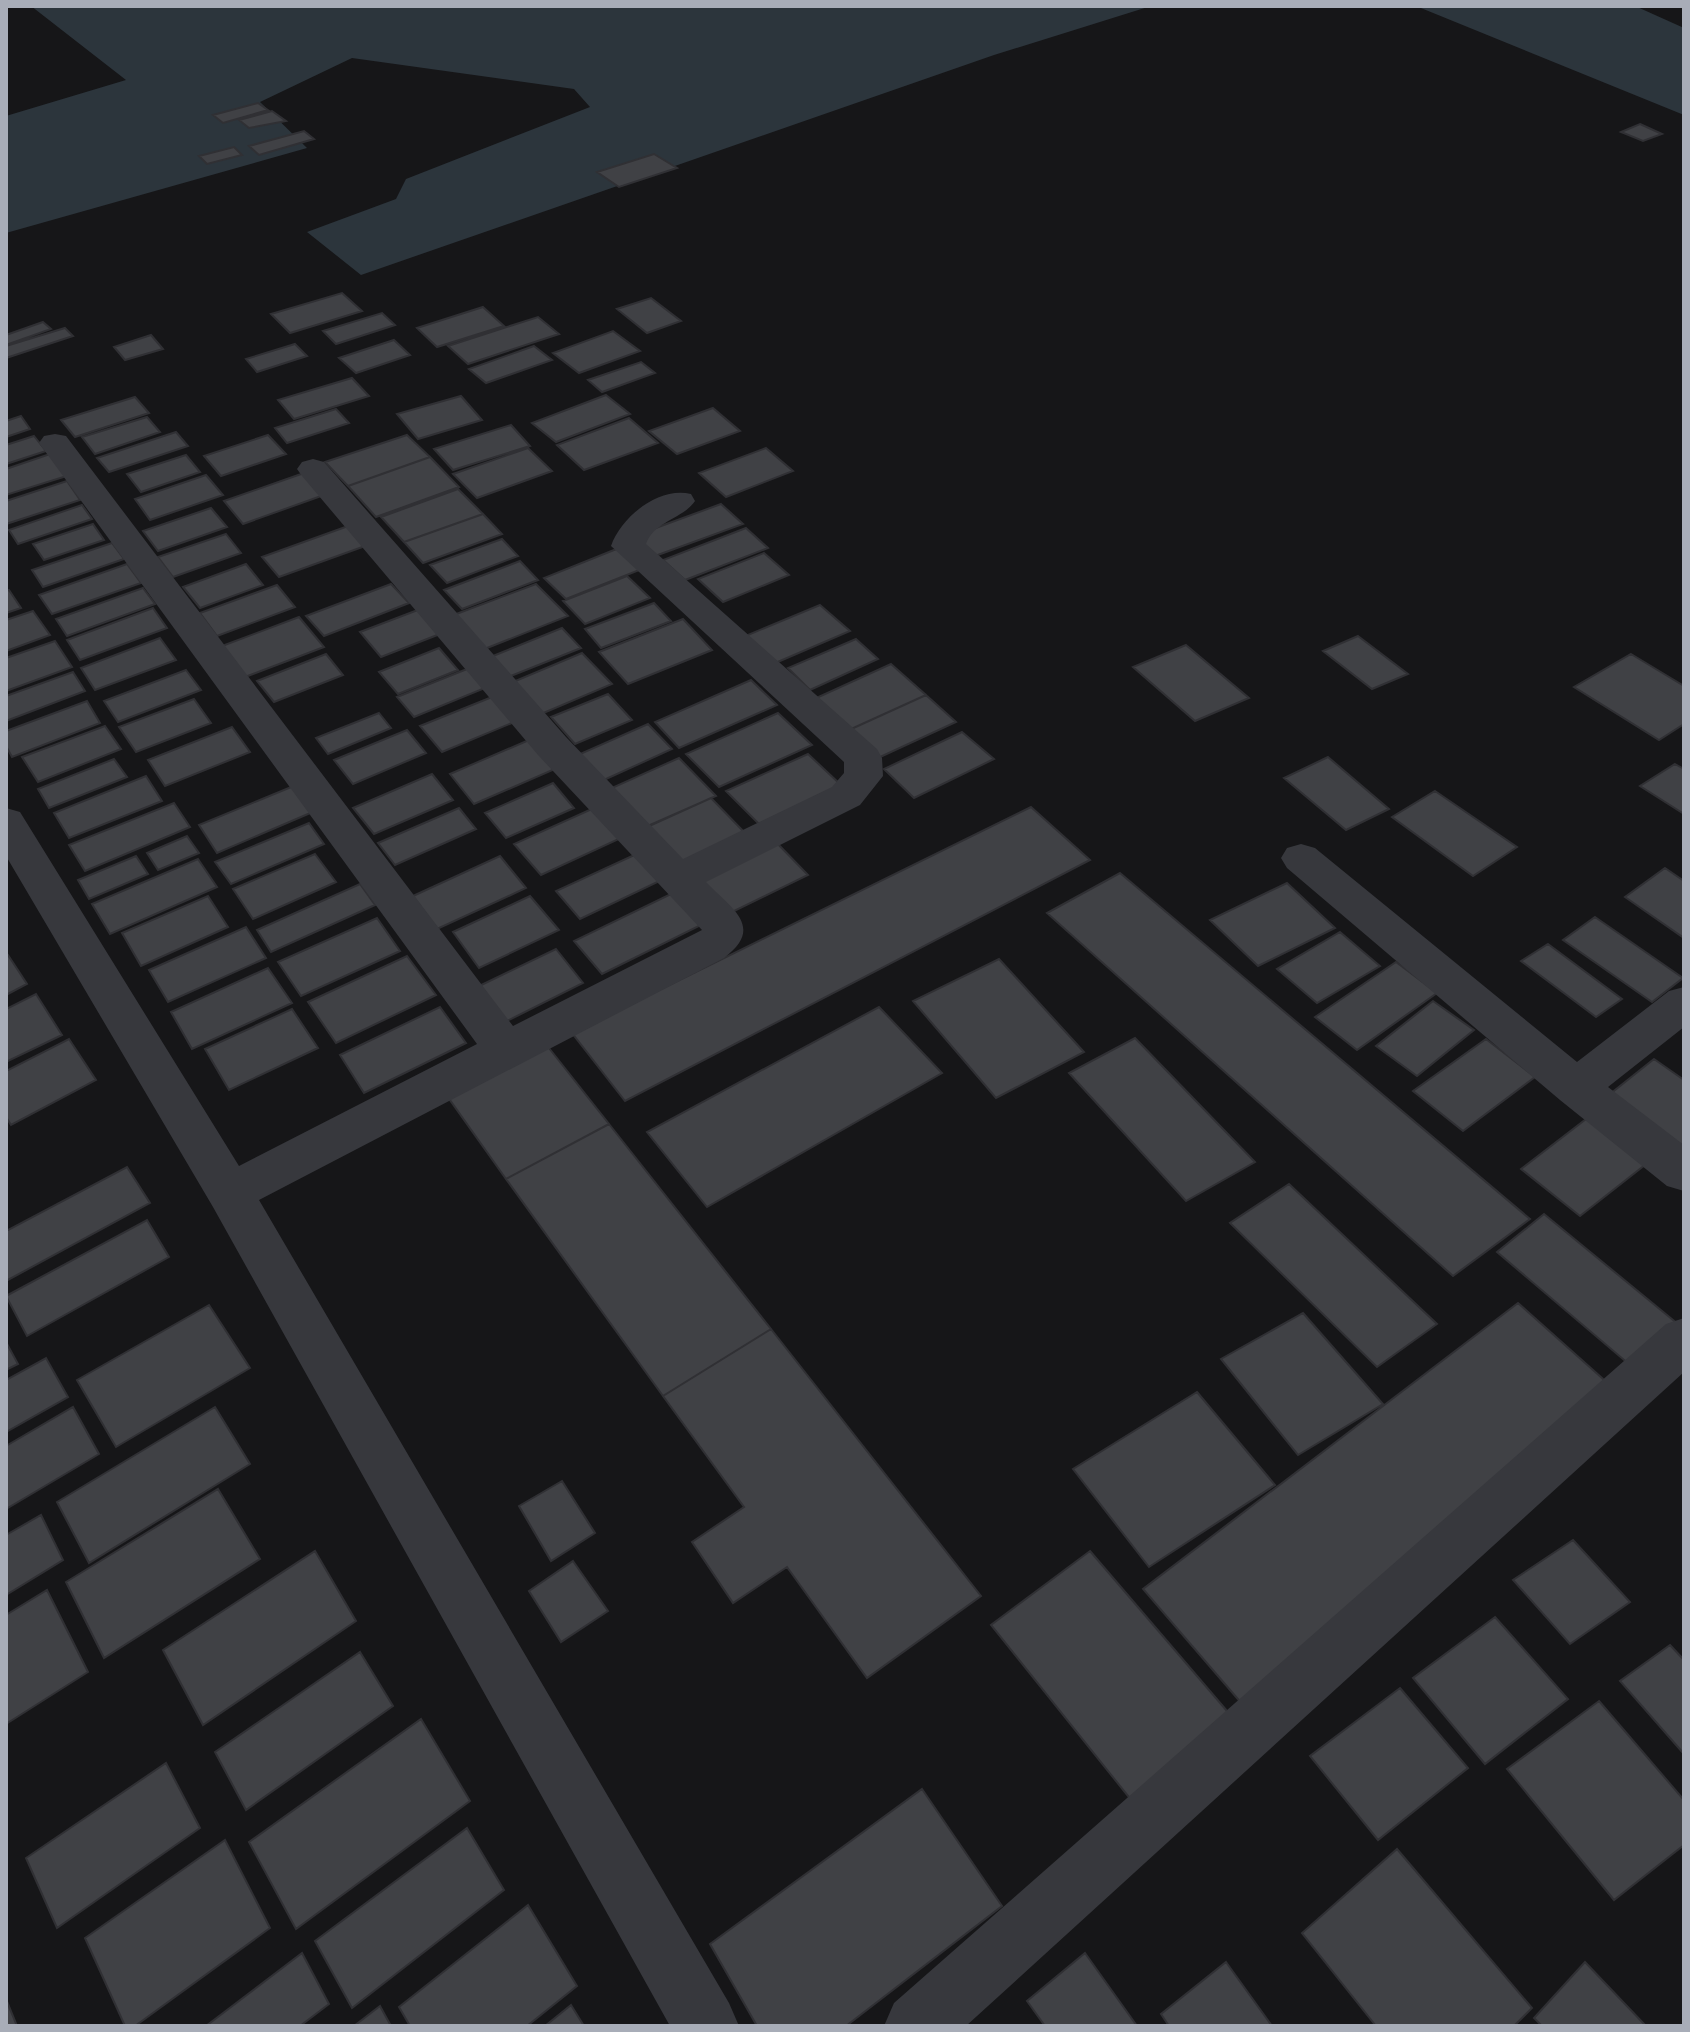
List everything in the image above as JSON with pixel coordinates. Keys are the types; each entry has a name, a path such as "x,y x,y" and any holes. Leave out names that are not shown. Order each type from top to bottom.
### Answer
{"street":[{"path":"55,443 506,1050"},
{"path":"230,1193 709,947 724,936 723,926 552,746 313,469"},
{"path":"679,501 643,521 628,541 628,546 863,758 864,776 846,796 679,878"},
{"path":"6,822 230,1193 706,2026"},
{"path":"1301,858 1576,1087 1684,1172"},
{"path":"1576,1087 1684,1003"},
{"path":"917,2026 1684,1340"}],"shaded area":[{"path":"31,6 1151,6 994,55 361,275 307,232 396,199 406,179 590,107 574,89 352,58 260,102 307,148 6,233 6,116 126,80"},
{"path":"1416,6 1635,6 1684,28 1684,115"}],"building":[{"path":"258,103 268,110 223,123 213,115"},
{"path":"272,111 286,121 249,128 239,120"},
{"path":"1640,124 1662,134 1643,141 1621,132"},
{"path":"304,131 314,139 259,155 249,146"},
{"path":"234,147 242,155 207,164 199,156"},
{"path":"654,154 677,168 619,187 597,172"},
{"path":"342,293 362,311 290,333 271,314"},
{"path":"651,298 681,321 647,333 617,309"},
{"path":"483,307 504,326 437,347 417,328"},
{"path":"382,313 395,325 336,344 323,331"},
{"path":"538,317 559,334 468,364 448,346"},
{"path":"43,322 51,329 6,345 6,335"},
{"path":"65,328 73,336 6,358 6,346"},
{"path":"613,331 640,351 579,373 553,353"},
{"path":"151,335 163,349 125,360 114,347"},
{"path":"394,340 410,355 356,373 339,358"},
{"path":"295,344 307,356 257,372 246,359"},
{"path":"534,346 552,360 486,383 469,369"},
{"path":"641,362 655,373 602,392 588,380"},
{"path":"352,378 369,396 294,419 278,400"},
{"path":"606,395 630,414 556,442 532,423"},
{"path":"461,396 482,420 418,439 397,414"},
{"path":"135,397 149,413 75,437 61,420"},
{"path":"713,408 740,431 677,454 649,431"},
{"path":"336,409 349,423 287,443 275,428"},
{"path":"21,416 30,429 6,437 6,421"},
{"path":"147,417 160,432 95,454 82,437"},
{"path":"629,418 658,443 584,470 557,445"},
{"path":"511,425 530,446 453,470 434,449"},
{"path":"176,432 188,446 109,472 97,458"},
{"path":"268,435 286,454 221,476 204,456"},
{"path":"407,435 430,457 348,486 325,462"},
{"path":"34,436 46,451 6,464 6,445"},
{"path":"528,448 552,471 477,498 453,474"},
{"path":"766,448 793,471 726,497 699,473"},
{"path":"53,453 70,475 6,495 6,469"},
{"path":"186,455 200,472 141,492 127,474"},
{"path":"430,457 459,487 376,517 348,486"},
{"path":"304,473 324,495 243,524 224,501"},
{"path":"206,475 223,495 150,520 135,499"},
{"path":"67,481 80,500 6,524 6,501"},
{"path":"458,489 483,514 404,542 381,517"},
{"path":"721,504 743,524 655,556 634,536"},
{"path":"82,505 92,519 18,544 9,530"},
{"path":"211,508 227,527 158,551 143,531"},
{"path":"483,514 502,534 423,563 404,542"},
{"path":"93,524 104,540 44,560 33,544"},
{"path":"351,525 368,545 279,577 262,557"},
{"path":"746,528 768,548 685,580 663,560"},
{"path":"226,534 241,553 173,577 158,557"},
{"path":"502,539 518,556 447,583 430,565"},
{"path":"112,543 124,559 43,587 32,570"},
{"path":"619,548 642,569 566,599 544,578"},
{"path":"764,553 789,575 723,602 698,579"},
{"path":"520,561 538,580 462,609 444,590"},
{"path":"127,564 141,583 52,614 39,595"},
{"path":"246,564 263,585 200,608 183,587"},
{"path":"627,576 650,598 585,624 563,601"},
{"path":"391,584 409,603 324,636 306,616"},
{"path":"536,584 568,616 482,650 451,616"},
{"path":"277,585 295,607 217,636 200,613"},
{"path":"143,588 155,604 67,636 56,619"},
{"path":"9,590 21,608 6,613 6,591"},
{"path":"654,603 671,621 601,648 585,629"},
{"path":"820,605 850,631 773,664 743,637"},
{"path":"153,608 167,628 80,660 67,640"},
{"path":"423,608 445,632 381,657 360,632"},
{"path":"33,611 50,635 6,651 6,620"},
{"path":"299,617 324,647 245,677 222,646"},
{"path":"683,619 712,650 628,684 599,652"},
{"path":"562,628 581,648 506,678 488,658"},
{"path":"1358,636 1408,674 1372,689 1323,651"},
{"path":"160,638 176,660 95,690 81,668"},
{"path":"856,639 878,659 810,690 788,668"},
{"path":"55,641 72,667 6,691 6,658"},
{"path":"1186,645 1249,698 1195,721 1133,667"},
{"path":"439,648 458,670 398,694 379,672"},
{"path":"582,653 612,684 534,717 506,685"},
{"path":"326,654 343,675 274,702 257,681"},
{"path":"1631,654 1684,686 1684,724 1659,740 1574,687"},
{"path":"891,664 926,695 849,730 814,699"},
{"path":"472,667 490,686 414,717 397,697"},
{"path":"186,670 201,690 118,722 104,701"},
{"path":"73,672 85,691 6,721 6,696"},
{"path":"751,680 777,705 679,748 655,722"},
{"path":"608,694 632,720 575,744 551,717"},
{"path":"497,695 519,720 442,752 420,726"},
{"path":"926,695 956,722 878,758 849,730"},
{"path":"194,699 211,723 136,752 119,727"},
{"path":"87,701 100,723 12,757 6,746 6,731"},
{"path":"379,713 391,728 328,754 316,738"},
{"path":"778,713 812,745 719,787 686,754"},
{"path":"648,724 672,749 595,784 571,758"},
{"path":"105,726 121,749 38,782 22,757"},
{"path":"232,727 250,752 165,786 148,760"},
{"path":"407,730 426,753 353,784 334,760"},
{"path":"962,732 994,759 914,798 884,769"},
{"path":"529,740 555,769 474,804 450,774"},
{"path":"808,754 841,785 759,824 726,791"},
{"path":"1328,757 1389,809 1346,830 1284,778"},
{"path":"679,758 716,796 641,829 605,791"},
{"path":"114,759 127,777 49,808 38,789"},
{"path":"1675,764 1684,769 1684,814 1640,786"},
{"path":"432,774 453,800 374,834 353,808"},
{"path":"146,776 162,801 69,838 54,813"},
{"path":"553,783 574,808 506,838 485,813"},
{"path":"296,785 315,811 217,853 199,825"},
{"path":"1435,791 1517,847 1473,876 1392,817"},
{"path":"711,798 746,834 681,865 647,827"},
{"path":"174,803 190,827 85,871 69,845"},
{"path":"1031,807 1090,860 625,1101 572,1033"},
{"path":"459,808 476,829 395,865 378,843"},
{"path":"594,808 621,838 541,875 514,844"},
{"path":"309,823 324,844 231,884 215,862"},
{"path":"187,836 199,853 158,870 147,853"},
{"path":"772,838 808,875 726,915 691,877"},
{"path":"643,851 668,877 580,919 556,891"},
{"path":"315,854 336,882 253,919 233,889"},
{"path":"136,856 148,874 89,899 78,880"},
{"path":"500,856 526,888 437,929 413,896"},
{"path":"198,859 217,887 110,934 92,904"},
{"path":"1665,868 1684,881 1684,938 1625,897"},
{"path":"1120,873 1530,1219 1453,1276 1047,913"},
{"path":"1287,883 1335,928 1258,966 1210,920"},
{"path":"360,884 375,905 271,952 257,930"},
{"path":"675,892 703,924 602,974 574,941"},
{"path":"208,896 228,927 141,966 122,933"},
{"path":"530,896 559,930 479,968 453,932"},
{"path":"1595,917 1683,978 1652,1002 1563,940"},
{"path":"377,918 400,951 301,996 278,962"},
{"path":"246,927 266,958 168,1002 149,970"},
{"path":"1340,932 1380,966 1317,1003 1277,969"},
{"path":"1548,944 1622,999 1596,1017 1521,961"},
{"path":"556,949 583,983 497,1026 471,990"},
{"path":"6,956 27,984 6,995"},
{"path":"407,956 436,995 336,1043 308,1002"},
{"path":"999,959 1084,1052 996,1098 913,1001"},
{"path":"1396,962 1437,993 1357,1050 1315,1017"},
{"path":"268,968 292,1003 192,1049 171,1012"},
{"path":"36,994 62,1035 6,1062 6,1009"},
{"path":"1433,1001 1474,1030 1417,1076 1376,1046"},
{"path":"440,1007 466,1043 364,1093 340,1055"},
{"path":"879,1007 942,1073 707,1207 647,1132"},
{"path":"292,1009 318,1048 229,1090 205,1049"},
{"path":"1135,1038 1255,1162 1186,1201 1069,1073"},
{"path":"69,1039 96,1080 11,1125 6,1117 6,1071"},
{"path":"1486,1039 1535,1077 1463,1131 1413,1091"},
{"path":"545,1043 609,1124 506,1179 445,1093"},
{"path":"1654,1059 1684,1080 1684,1156 1605,1098"},
{"path":"1590,1116 1650,1161 1580,1216 1521,1169"},
{"path":"609,1124 771,1329 663,1396 506,1179"},
{"path":"127,1167 150,1203 6,1281 6,1231"},
{"path":"1289,1184 1437,1324 1377,1367 1230,1223"},
{"path":"1544,1214 1684,1329 1637,1371 1497,1252"},
{"path":"147,1220 169,1257 27,1336 6,1296"},
{"path":"1518,1303 1621,1395 1243,1705 1143,1589"},
{"path":"209,1305 250,1368 116,1447 77,1380"},
{"path":"1303,1313 1383,1404 1298,1455 1221,1359"},
{"path":"771,1329 981,1596 867,1678 787,1567 733,1603 692,1542 744,1507 663,1396"},
{"path":"6,1342 18,1364 6,1370"},
{"path":"46,1358 68,1397 6,1432 6,1380"},
{"path":"1197,1392 1275,1485 1149,1567 1073,1469"},
{"path":"73,1407 99,1454 6,1509 6,1446"},
{"path":"215,1407 250,1464 89,1563 57,1502"},
{"path":"562,1481 595,1533 551,1561 519,1506"},
{"path":"218,1489 260,1559 104,1658 66,1582"},
{"path":"41,1515 63,1560 6,1595 6,1535"},
{"path":"1573,1540 1630,1602 1570,1644 1513,1580"},
{"path":"315,1551 356,1621 203,1725 163,1650"},
{"path":"1090,1551 1233,1718 1132,1801 991,1625"},
{"path":"573,1561 608,1611 561,1642 529,1591"},
{"path":"47,1590 88,1672 6,1724 6,1615"},
{"path":"1495,1617 1568,1699 1485,1764 1413,1678"},
{"path":"1670,1645 1684,1660 1684,1754 1620,1681"},
{"path":"360,1652 393,1706 246,1810 215,1752"},
{"path":"1400,1688 1468,1768 1378,1840 1310,1756"},
{"path":"1599,1701 1684,1800 1684,1845 1614,1900 1507,1769"},
{"path":"421,1719 470,1801 296,1929 249,1842"},
{"path":"166,1763 200,1828 57,1928 26,1858"},
{"path":"922,1789 1002,1906 846,2026 757,2026 710,1944"},
{"path":"467,1828 504,1890 352,2008 315,1941"},
{"path":"225,1840 270,1928 135,2026 125,2026 85,1938"},
{"path":"1397,1849 1532,2008 1514,2026 1376,2026 1302,1933"},
{"path":"528,1905 577,1986 527,2026 410,2026 399,2007"},
{"path":"302,1953 329,2004 300,2026 206,2026"},
{"path":"1085,1953 1137,2026 1045,2026 1027,2001"},
{"path":"1226,1962 1272,2026 1169,2026 1161,2014"},
{"path":"1585,1962 1646,2026 1542,2026 1534,2018"},
{"path":"6,1999 17,2026 6,2026"},
{"path":"571,2005 584,2026 545,2026"},
{"path":"380,2006 391,2026 354,2026"}]}
